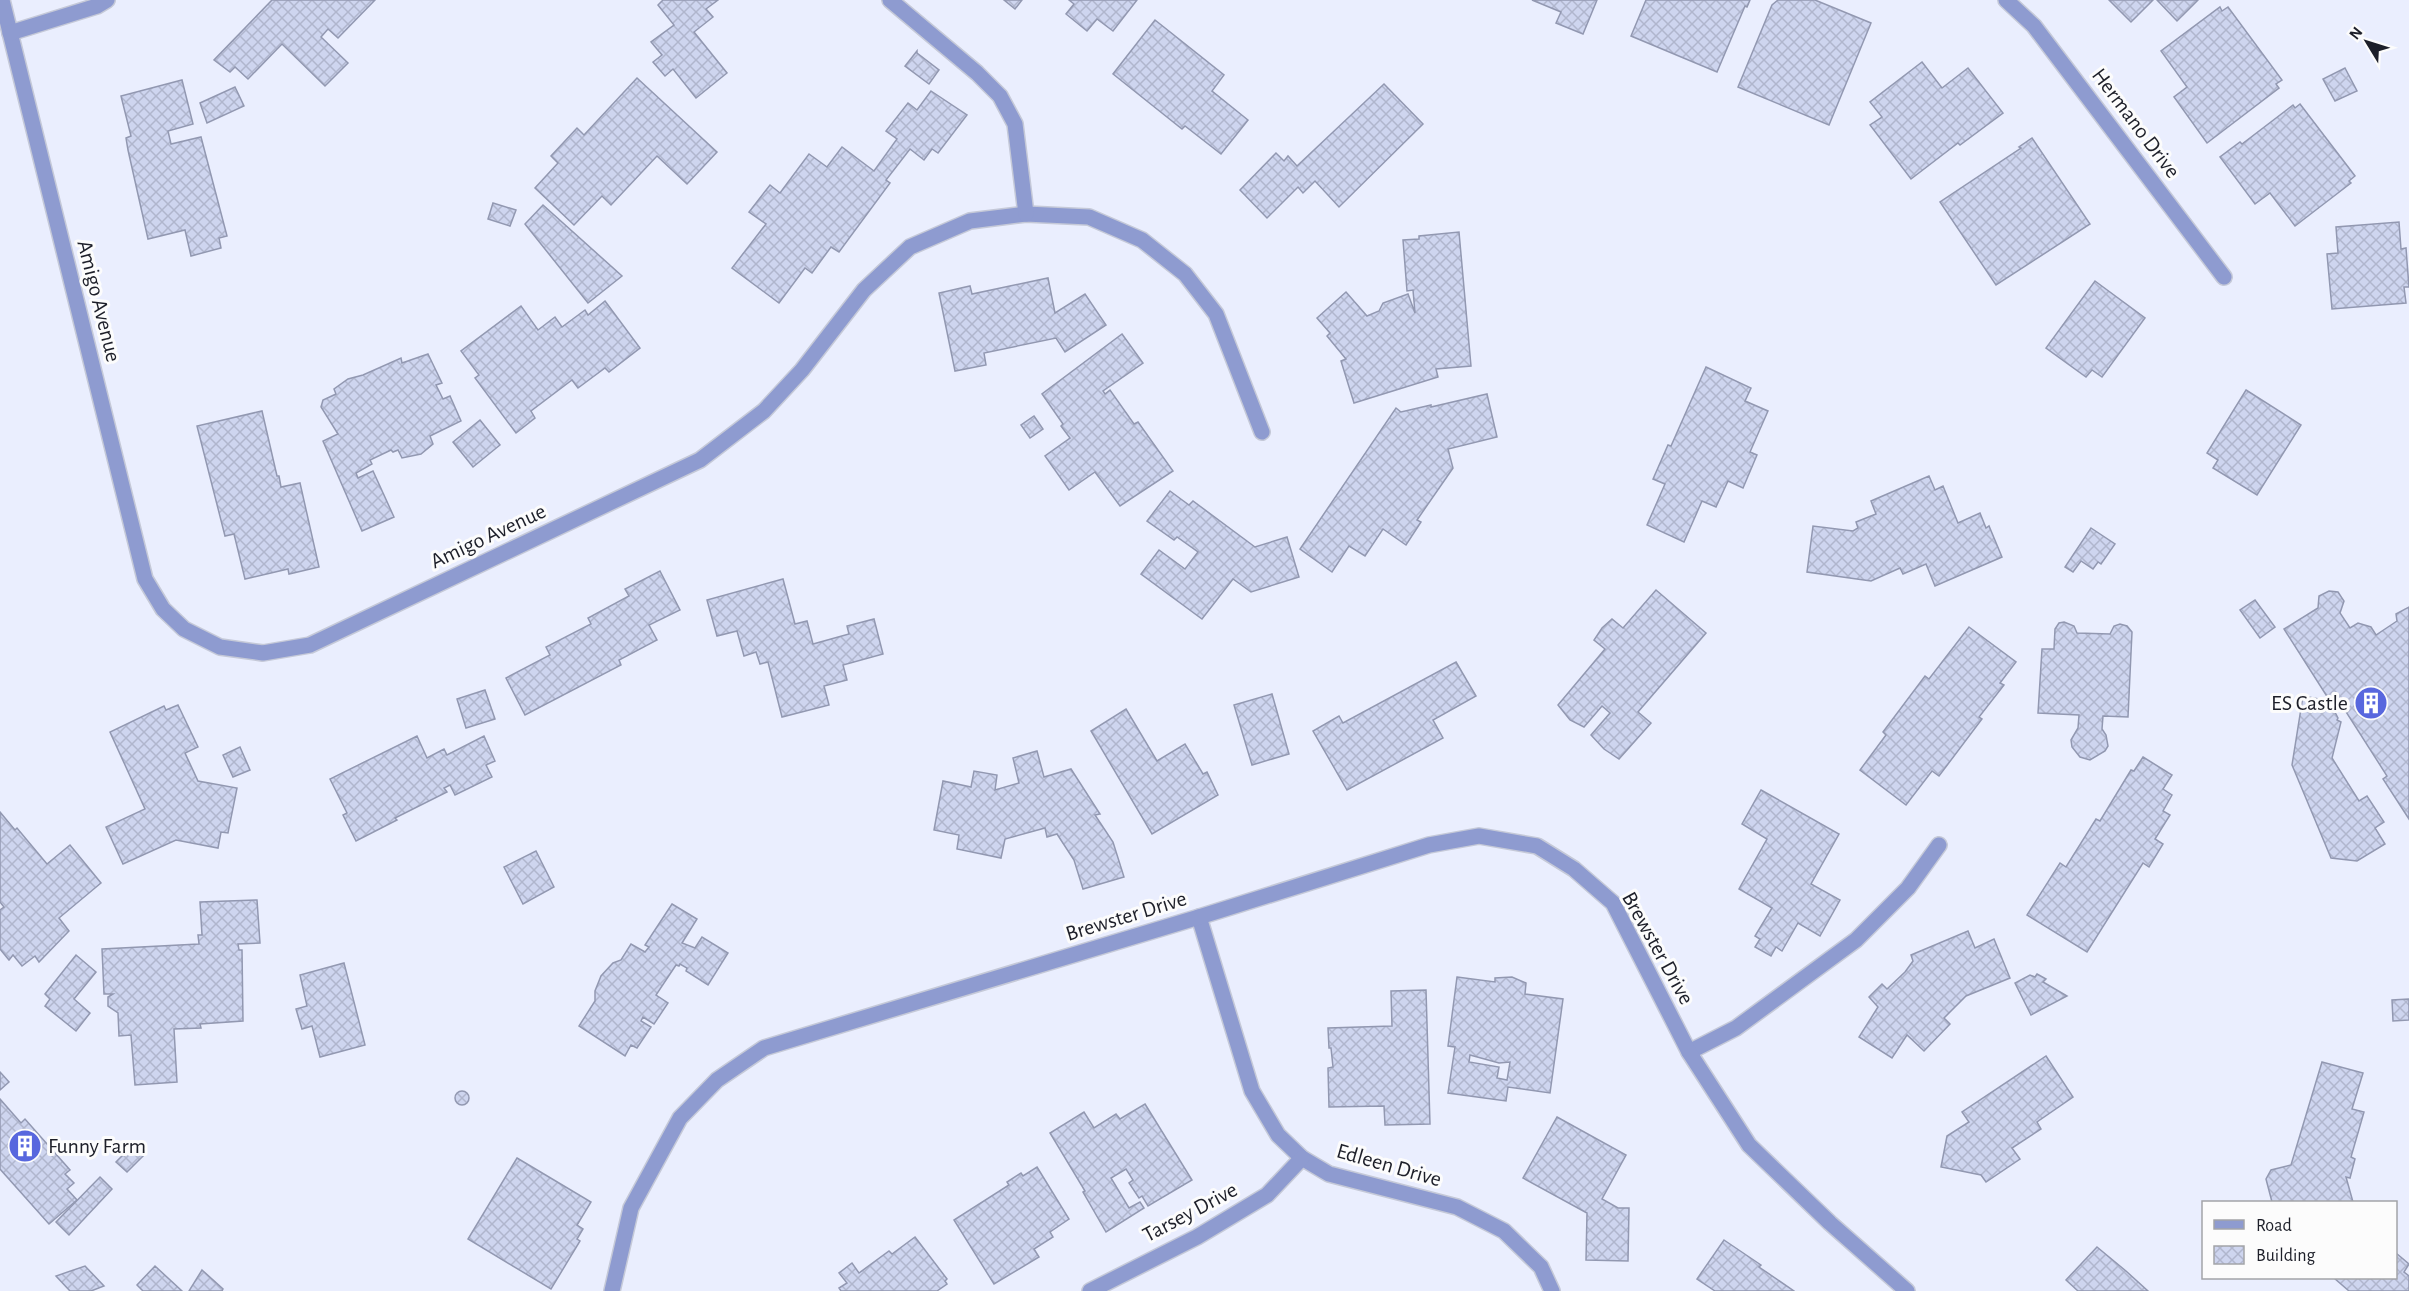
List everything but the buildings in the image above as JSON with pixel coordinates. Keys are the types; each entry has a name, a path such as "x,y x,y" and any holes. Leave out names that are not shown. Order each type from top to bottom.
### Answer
{"street":[{"name":"Amigo Avenue","path":"2,0 145,579 163,609 184,629 220,647 263,653 310,645 700,460 764,411 802,370 864,290 910,247 970,221 1026,214 1089,217 1142,240 1185,274 1216,314 1262,432"},
{"path":"10,33 97,6 107,0"},
{"path":"890,0 978,74 1000,96 1015,124 1026,214"},
{"name":"Hermano Drive","path":"2006,0 2034,26 2224,277"},
{"name":"Brewster Drive","path":"612,1291 631,1208 680,1118 717,1080 764,1048 1429,845 1479,836 1537,846 1574,869 1613,903 1689,1052 1749,1145 1830,1223 1907,1291"},
{"path":"1689,1052 1736,1028 1856,940 1908,888 1939,845"},
{"name":"Edleen Drive","path":"1199,917 1252,1091 1278,1135 1302,1158 1329,1174 1457,1207 1504,1231 1541,1267 1552,1291"},
{"name":"Tarsey Drive","path":"1090,1291 1197,1237 1267,1195 1302,1158"}],"place":[{"name":"ES Castle","path":"2371,703"},
{"name":"Funny Farm","path":"25,1146"}]}
